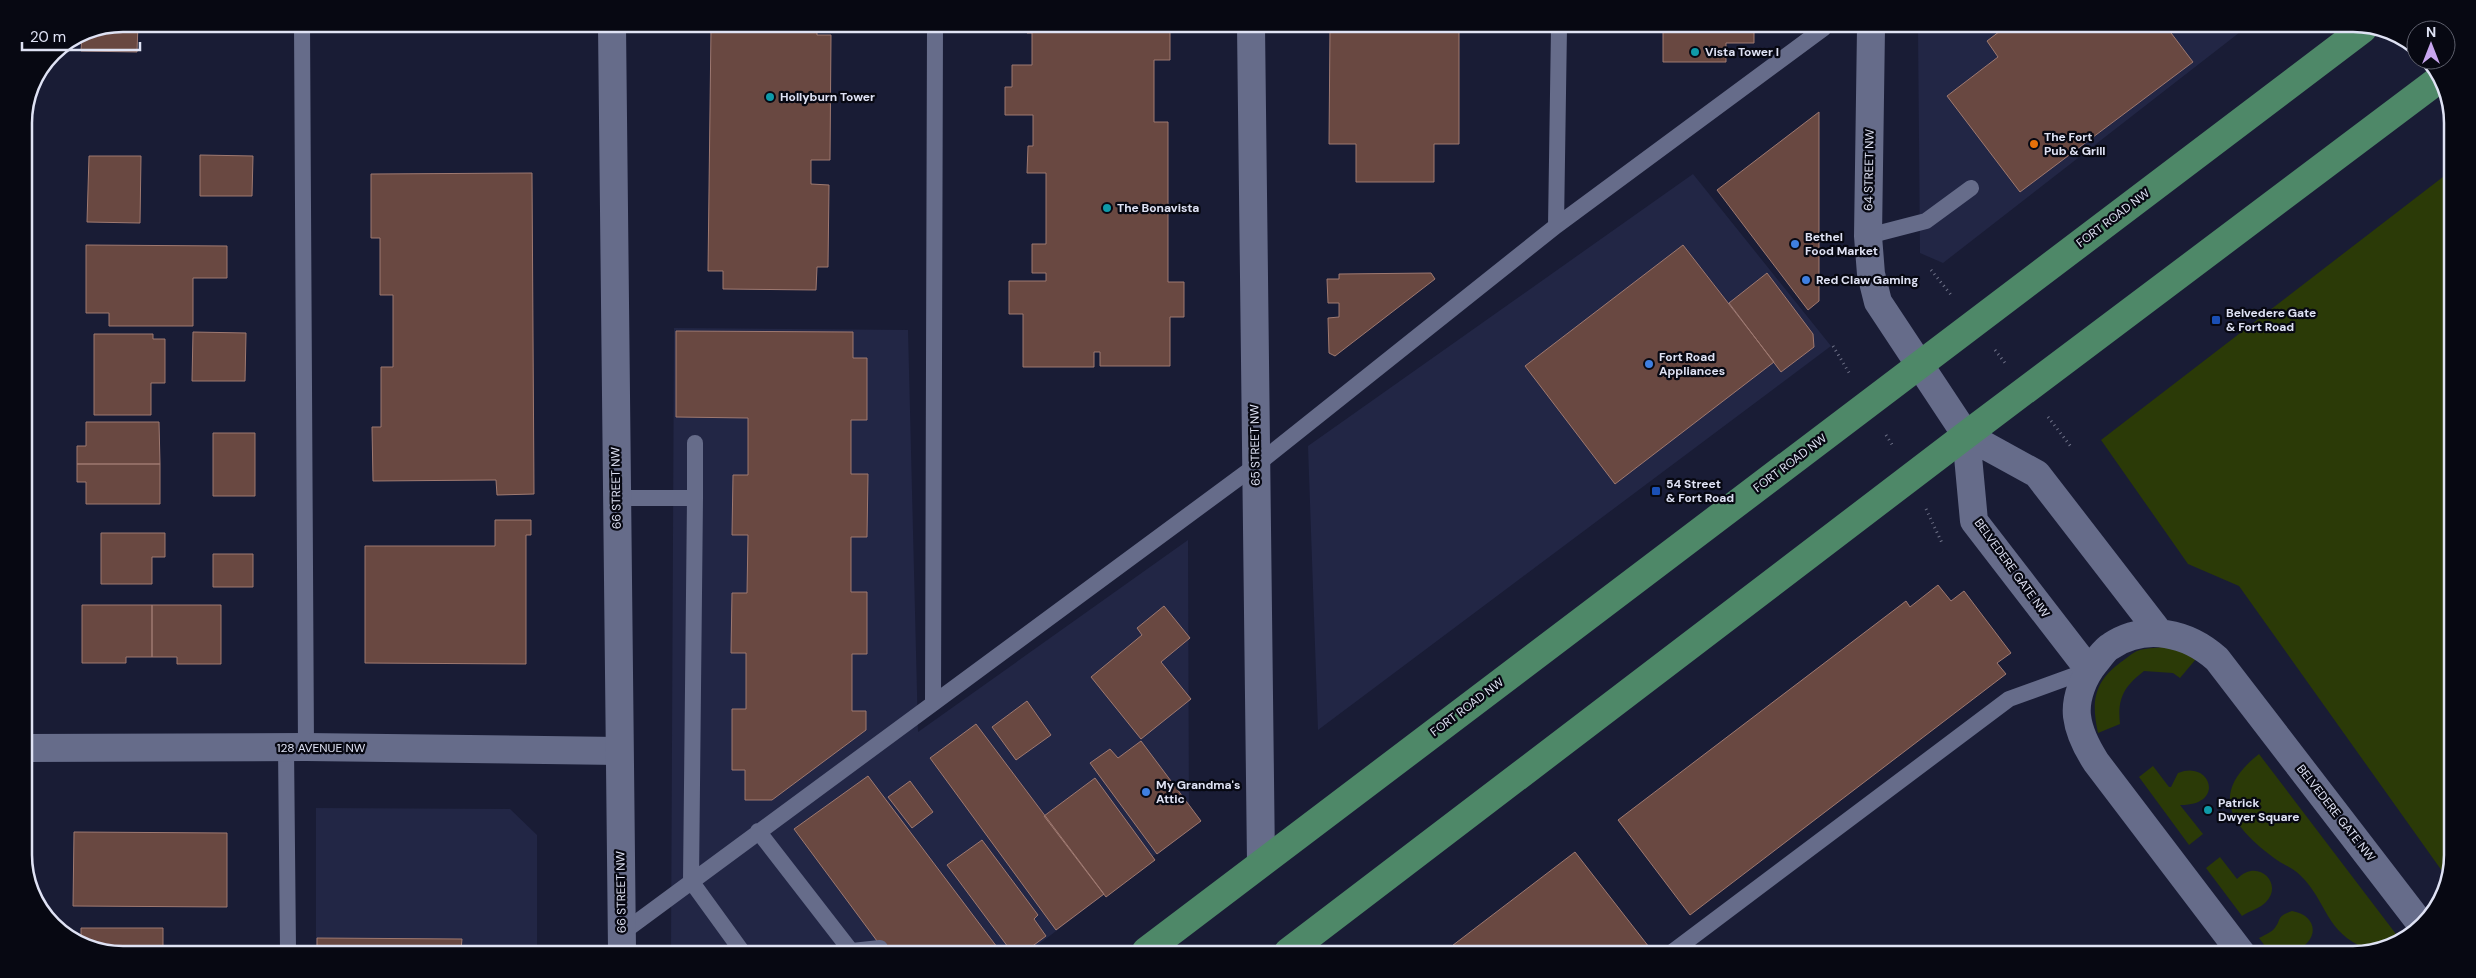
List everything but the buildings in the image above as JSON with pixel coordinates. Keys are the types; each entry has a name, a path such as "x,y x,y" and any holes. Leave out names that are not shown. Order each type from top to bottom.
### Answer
{"main road":[{"name":"FORT ROAD NW","path":"1153,946 1918,364 2358,33"},
{"path":"1296,946 1966,435 2434,83"}],"street":[{"name":"66 STREET NW","path":"612,32 622,942"},
{"name":"65 STREET NW","path":"1252,32 1261,864"},
{"name":"64 STREET NW","path":"1872,32 1868,236 1871,274 1878,302 1966,435"},
{"path":"1966,435 2036,474 2159,632"},
{"name":"BELVEDERE GATE NW","path":"1966,435 1974,521 2088,670"},
{"name":"BELVEDERE GATE NW","path":"2236,946 2096,762 2084,741 2077,715 2080,693 2088,670 2110,646 2136,634 2159,632 2182,638 2205,648 2218,659 2417,919"},
{"name":"128 AVENUE NW","path":"33,748 296,747 619,750"}],"lane":[{"path":"288,946 296,747 302,32"},
{"path":"933,702 935,32"},
{"path":"1556,226 1559,32"},
{"path":"622,942 691,881 1256,466 1556,226 1819,32"},
{"path":"1868,236 1926,221 1971,188"},
{"path":"695,442 691,881 738,946"},
{"path":"616,498 695,498"},
{"path":"1680,946 2009,699 2088,670"},
{"path":"758,831 848,946"}],"path":[{"path":"1931,270 2072,448"},
{"path":"1833,346 1911,477 1942,543"}],"shaded area":[{"path":"1918,32 2240,32 1943,263 1920,253"},
{"path":"1693,174 1831,346 1318,730 1308,446"},
{"path":"674,328 908,330 918,732 1188,540 1189,829 1037,946 671,946"},
{"path":"316,808 510,809 537,835 537,946 316,946"}],"green space":[{"path":"2443,177 2444,854 2442,871 2239,586 2188,564 2101,440"},
{"path":"2164,647 2187,652 2196,659 2180,678 2173,673 2144,671 2127,687 2121,699 2120,724 2098,733 2095,702 2100,685 2105,677 2112,669 2135,652 2143,649"},
{"path":"2259,754 2396,934 2382,941 2364,945 2353,942 2334,925 2309,885 2300,875 2274,858 2246,834 2237,822 2231,809 2230,796 2234,783 2243,769"},
{"path":"2153,766 2169,787 2171,787 2178,773 2189,770 2199,772 2209,784 2208,792 2204,798 2194,803 2180,805 2203,834 2189,845 2139,777"},
{"path":"2220,857 2237,879 2245,873 2253,871 2260,872 2266,876 2272,888 2271,895 2266,902 2242,916 2206,868"},
{"path":"2292,911 2308,918 2313,930 2308,942 2303,946 2265,946 2259,938 2273,930 2281,917"}],"place":[{"name":"Vista Tower I","path":"1695,52"},
{"name":"Hollyburn Tower","path":"770,97"},
{"name":"The Fort Pub & Grill","path":"2034,144"},
{"name":"The Bonavista","path":"1107,208"},
{"name":"Bethel Food Market","path":"1795,244"},
{"name":"Red Claw Gaming","path":"1806,280"},
{"name":"Belvedere Gate & Fort Road","path":"2216,320"},
{"name":"Fort Road Appliances","path":"1649,364"},
{"name":"54 Street & Fort Road","path":"1656,491"},
{"name":"My Grandma's Attic","path":"1146,792"},
{"name":"Patrick Dwyer Square","path":"2208,810"}]}
